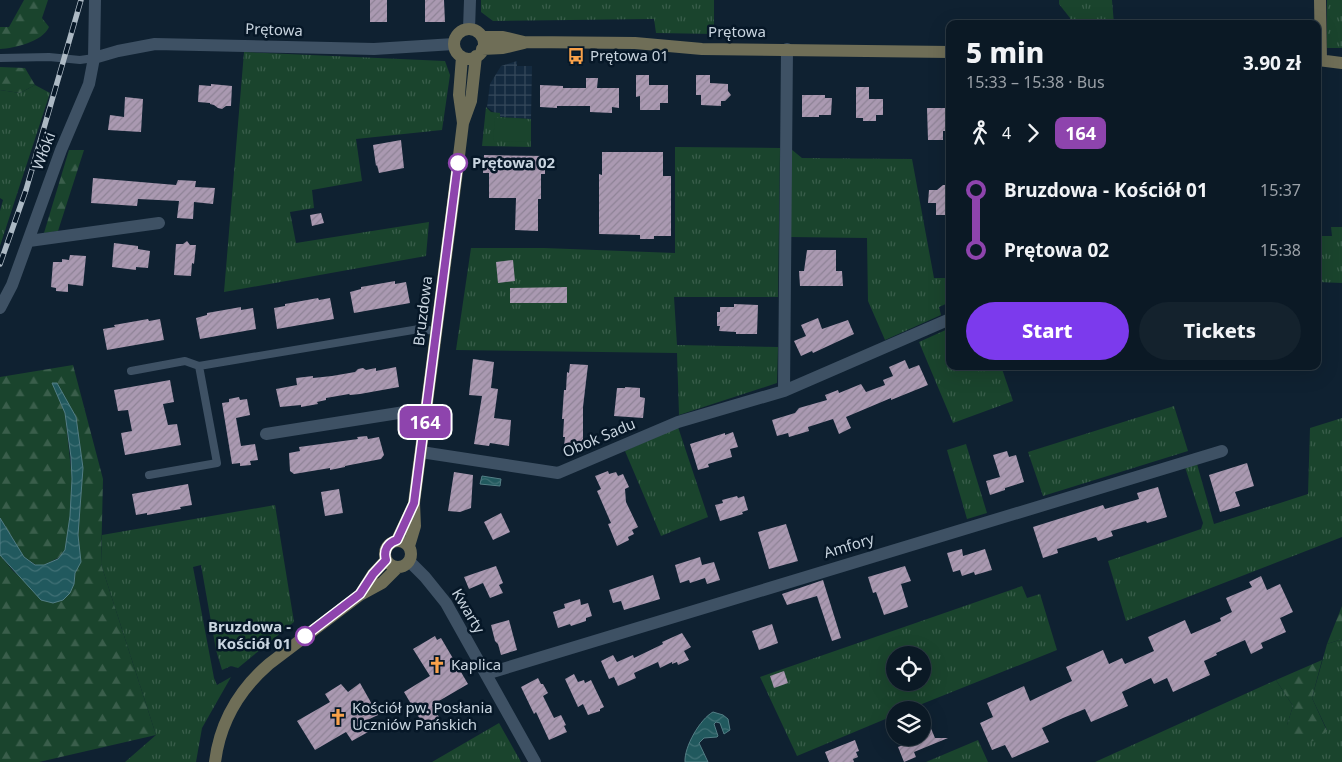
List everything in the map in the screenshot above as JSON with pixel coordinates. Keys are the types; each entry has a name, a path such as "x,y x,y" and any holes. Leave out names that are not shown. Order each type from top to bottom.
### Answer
{"street":[{"name":"Włóki","path":"0,308 12,285 61,150 89,84 94,58 95,0"},
{"path":"469,29 470,0"},
{"path":"1320,0 1320,20"},
{"path":"469,29 476,31 480,48 469,58 462,57 457,53 454,44 458,34 469,29"},
{"name":"Prętowa","path":"480,48 503,37 524,42 635,43 702,49 946,52"},
{"name":"Prętowa","path":"94,58 155,44 374,49 454,44"},
{"name":"Bruzdowa","path":"409,546 415,526 414,503 463,124 471,101 480,48"},
{"path":"784,391 787,49"},
{"name":"Bruzdowa","path":"462,57 459,95 463,124"},
{"path":"1321,60 1342,63"},
{"path":"29,241 159,222"},
{"name":"Obok Sadu","path":"421,452 558,472 678,422 784,391 946,321"},
{"path":"266,434 411,411 426,411"},
{"name":"Amfory","path":"486,674 1222,451"},
{"name":"Bruzdowa","path":"397,540 414,503"},
{"path":"215,762 217,747 225,722 237,699 248,684 269,664 360,594 382,583 404,564 412,555 409,546 397,540 386,547 386,560 394,566 404,564"},
{"path":"360,594 373,574 386,560"},
{"name":"Kwarty","path":"404,564 425,577 446,603 535,762"}],"lane":[{"path":"0,58 49,57 80,60 94,58"},
{"path":"131,371 185,361 199,366 419,329 436,331"},
{"path":"149,475 216,463 199,366"}],"shaded area":[{"path":"517,61 517,66 532,66 531,119 500,117 487,107 490,84 501,66"}],"green space":[{"path":"24,0 48,0 42,18 49,27 41,37 20,46 0,49 0,27 9,27"},
{"path":"481,0 714,0 714,34 656,33 654,19 493,21 481,12"},
{"path":"1059,0 1112,0 1114,20 1070,20 1059,4"},
{"path":"1327,0 1342,0 1342,48 1327,48"},
{"path":"244,52 445,61 450,75 442,130 356,139 362,181 312,190 314,208 290,212 296,243 429,222 426,256 224,292"},
{"path":"0,67 25,68 35,85 20,93 0,90"},
{"path":"35,85 50,93 0,246 0,211 3,200 0,198 0,90 20,93"},
{"path":"486,107 491,112 500,113 500,117 531,119 531,147 482,146"},
{"path":"495,118 525,119 525,142 493,141"},
{"path":"675,147 780,148 778,297 674,297 677,345 778,347 777,383 679,415 677,353 456,350 471,248 544,248 675,253"},
{"path":"791,149 802,158 912,159 934,278 946,278 946,304 939,307 941,315 885,340 868,301 867,238 790,237"},
{"path":"69,150 84,150 58,231 44,233"},
{"path":"1331,227 1342,227 1342,283 1321,282 1321,236 1332,236"},
{"path":"946,330 946,370 1002,370 1013,401 953,423 919,342"},
{"path":"73,365 103,479 101,564 156,735 39,762 0,762 0,555 13,571 29,585 74,584 75,573 80,562 78,535 83,468 76,417 52,383 65,413 72,479 70,516 65,550 58,558 44,565 36,565 24,557 0,518 0,377"},
{"path":"1174,406 1188,451 1043,496 1028,452"},
{"path":"1342,418 1342,537 1126,621 1108,561 1201,529 1203,523 1185,467 1197,464 1214,524 1308,494 1310,428"},
{"path":"678,427 708,517 661,536 625,451"},
{"path":"966,444 987,513 967,519 947,450"},
{"path":"275,505 294,622 238,668 231,666 222,670 216,650 201,565 193,567 214,678 217,685 231,677 202,728 196,762 125,762 156,735 101,564 102,535"},
{"path":"1022,586 1027,598 1040,594 1057,650 930,701 886,701 886,719 797,756 760,677"},
{"path":"1342,606 1342,639 1327,644"},
{"path":"1342,639 1342,762 1095,762 1276,680 1293,706 1287,725 1327,730 1312,698 1327,644"},
{"path":"1322,660 1312,698 1327,731 1312,741 1293,743 1287,725 1293,706 1276,680"},
{"path":"499,723 521,762 432,762"},
{"path":"978,740 988,762 926,762"}],"water":[{"path":"52,383 57,383 76,417 83,468 78,535 81,562 75,573 74,584 70,593 63,600 53,603 41,600 0,555 0,518 24,557 35,565 44,565 58,559 65,550 70,516 71,457 65,413"},
{"path":"482,476 501,479 500,486 480,484"},
{"path":"713,712 723,715 728,719 730,730 724,734 720,723 716,722 714,724 718,736 704,738 699,743 708,762 685,762 690,741 698,727"}],"building":[{"path":"370,0 387,0 387,22 370,22"},
{"path":"425,0 444,0 445,22 425,22"},
{"path":"636,75 649,75 649,85 668,85 668,103 660,103 660,110 640,110 640,96 636,97"},
{"path":"696,75 710,75 710,83 728,84 728,91 731,95 725,101 721,101 721,106 701,105 701,95 696,95"},
{"path":"586,78 598,78 597,88 619,88 619,108 612,107 612,113 590,112 590,106 540,107 540,85 586,88"},
{"path":"211,84 232,86 231,106 226,106 222,109 210,103 198,102 199,85 211,86"},
{"path":"856,87 869,87 869,99 883,99 883,115 876,115 876,121 863,121 863,118 856,118"},
{"path":"802,95 825,95 825,98 832,98 831,115 802,117"},
{"path":"125,97 143,99 141,132 108,130 110,115 124,117"},
{"path":"927,108 946,108 946,131 943,131 943,140 928,140"},
{"path":"401,140 404,168 379,173 373,145"},
{"path":"602,152 663,152 663,176 671,176 671,236 654,236 654,239 640,239 640,235 599,234 599,174 602,175"},
{"path":"484,155 545,156 545,174 541,174 541,199 538,199 538,231 515,230 516,198 489,198 489,173 483,173"},
{"path":"93,178 176,185 178,180 196,181 195,187 215,188 213,204 194,202 193,219 177,218 179,201 138,199 137,206 91,203"},
{"path":"946,185 946,215 936,215 936,203 928,203 929,190 937,190"},
{"path":"321,213 324,223 312,226 310,215"},
{"path":"187,241 190,245 196,245 191,276 174,275 176,244 183,244"},
{"path":"114,243 138,246 138,249 150,251 148,268 136,267 136,270 112,267"},
{"path":"807,250 836,250 836,271 842,271 843,286 800,286 799,271 804,271"},
{"path":"70,255 86,256 83,286 68,284 68,292 56,291 56,288 51,287 53,262 62,262 62,259 69,260"},
{"path":"513,260 515,281 498,283 496,262"},
{"path":"395,281 395,284 406,282 410,303 354,313 350,292 361,289 361,287"},
{"path":"567,287 567,303 510,303 510,288"},
{"path":"318,298 319,300 330,298 334,319 277,329 274,308"},
{"path":"734,304 758,305 757,334 736,334 736,332 719,331 720,326 717,326 717,312 720,312 720,307 734,307"},
{"path":"241,307 241,310 253,308 256,329 200,339 196,318 207,315 207,313"},
{"path":"818,318 822,329 848,320 854,334 813,353 812,351 801,356 794,341 806,336 801,325"},
{"path":"148,319 149,321 160,319 164,340 107,350 103,329 115,327 114,325"},
{"path":"473,359 494,362 491,388 498,389 494,418 511,420 509,446 490,443 489,446 474,444 482,396 469,395"},
{"path":"905,360 909,369 919,365 928,385 846,417 851,428 839,434 833,419 808,427 809,431 789,437 788,433 777,436 772,420 795,413 799,408 827,400 825,395 838,390 839,393 861,384 866,392 885,385 883,380 893,376 889,367"},
{"path":"570,364 588,365 583,407 583,447 564,446 564,419 562,419 564,390 566,390 567,372 569,373"},
{"path":"396,367 399,387 326,398 326,400 317,402 318,404 301,407 301,405 280,407 276,389 297,385 296,378 332,376 355,372 363,368 366,370 376,368 376,371"},
{"path":"170,380 174,402 163,404 168,425 177,424 181,445 125,455 121,433 132,431 128,410 118,411 114,390"},
{"path":"617,388 640,388 640,397 645,398 643,418 614,416"},
{"path":"239,397 240,400 247,399 250,415 236,418 241,446 255,444 258,460 250,461 251,465 240,466 240,463 232,464 222,403"},
{"path":"733,432 738,447 730,449 732,457 708,464 709,467 698,470 690,444"},
{"path":"367,436 368,439 379,437 384,455 381,459 330,470 330,468 294,474 290,471 289,453 300,451 299,447 358,439 357,437"},
{"path":"1007,451 1009,457 1016,455 1024,482 990,495 986,481 1000,477 993,455"},
{"path":"1247,463 1254,486 1235,492 1240,506 1220,512 1209,475"},
{"path":"608,471 609,474 616,472 618,476 623,474 629,487 625,489 626,502 638,527 632,530 634,534 628,537 629,540 617,546 608,524 611,523 597,491 601,489 595,476"},
{"path":"454,472 473,475 471,508 460,512 448,511"},
{"path":"188,484 192,505 180,507 181,509 136,515 132,494"},
{"path":"1158,487 1167,517 1111,531 1113,536 1098,541 1096,537 1057,549 1058,553 1043,558 1033,527 1103,505 1105,509 1139,499 1137,493"},
{"path":"339,489 343,513 325,516 321,492"},
{"path":"737,496 738,498 744,496 748,510 742,512 743,514 720,521 715,505 723,503 722,500"},
{"path":"501,513 510,532 493,540 484,522"},
{"path":"786,524 798,561 769,569 758,532"},
{"path":"962,549 963,556 985,549 992,570 975,575 974,572 962,576 960,570 953,572 947,553"},
{"path":"700,557 702,565 714,562 720,580 707,584 705,578 690,583 689,580 680,583 675,565"},
{"path":"496,566 503,583 499,585 503,593 490,598 483,583 469,589 464,577"},
{"path":"905,566 911,581 901,584 908,607 884,615 876,592 873,593 868,577"},
{"path":"653,575 660,599 624,610 621,601 613,603 609,590"},
{"path":"1261,576 1267,590 1280,584 1293,612 1280,618 1286,632 1261,643 1263,648 1251,654 1245,640 1216,653 1217,655 1204,661 1210,675 1173,692 1167,678 1154,684 1151,678 1122,692 1128,706 1091,722 1085,709 1063,718 1042,728 1049,742 1012,758 1005,745 992,750 980,723 993,717 987,703 1024,686 1030,701 1072,681 1066,667 1103,650 1109,664 1122,658 1125,664 1154,651 1148,637 1185,620 1191,634 1221,621 1220,618 1232,612 1226,598 1252,587 1249,582"},
{"path":"823,580 841,638 832,641 817,596 787,605 782,594"},
{"path":"580,599 581,605 588,603 592,616 586,618 586,621 558,628 553,612 565,608 564,604"},
{"path":"509,620 517,650 501,655 491,625"},
{"path":"772,624 778,643 759,650 752,631"},
{"path":"682,633 691,647 684,651 689,660 678,665 677,662 672,664 672,662 660,668 658,662 634,673 636,678 618,686 614,677 609,679 601,661 613,655 617,662 633,655 634,658"},
{"path":"435,636 437,640 441,638 468,684 432,705 439,717 424,726 404,692 430,676 413,649"},
{"path":"784,671 788,683 774,688 770,676"},
{"path":"574,674 578,682 584,680 585,683 591,680 604,707 600,711 588,715 583,704 578,707 565,679"},
{"path":"538,678 548,693 543,696 554,718 561,715 566,725 564,726 567,732 549,740 536,712 534,714 521,687"},
{"name":"Kościół pw. Posłania Uczniów Pańskich","path":"360,683 378,715 363,722 368,732 352,741 346,732 315,750 297,721 330,702 325,694 341,684 348,692"},
{"path":"931,728 935,738 948,738 931,745"},
{"path":"855,740 859,751 856,752 858,757 853,759 854,762 829,762 825,752"},
{"path":"929,746 914,752 916,757 904,762 898,747"}],"railway":[{"path":"0,264 26,190 81,0"}],"bus line":[{"name":"164","path":"305,636 360,594 373,574 386,560 386,547 397,540 414,503 458,163"}],"place":[{"name":"Prętowa 01","path":"576,56"},
{"name":"Prętowa 02","path":"458,163"},
{"name":"Bruzdowa - Kościół 01","path":"305,636"},
{"name":"Kaplica","path":"437,665"},
{"name":"Kościół pw. Posłania Uczniów Pańskich","path":"338,717"}]}
